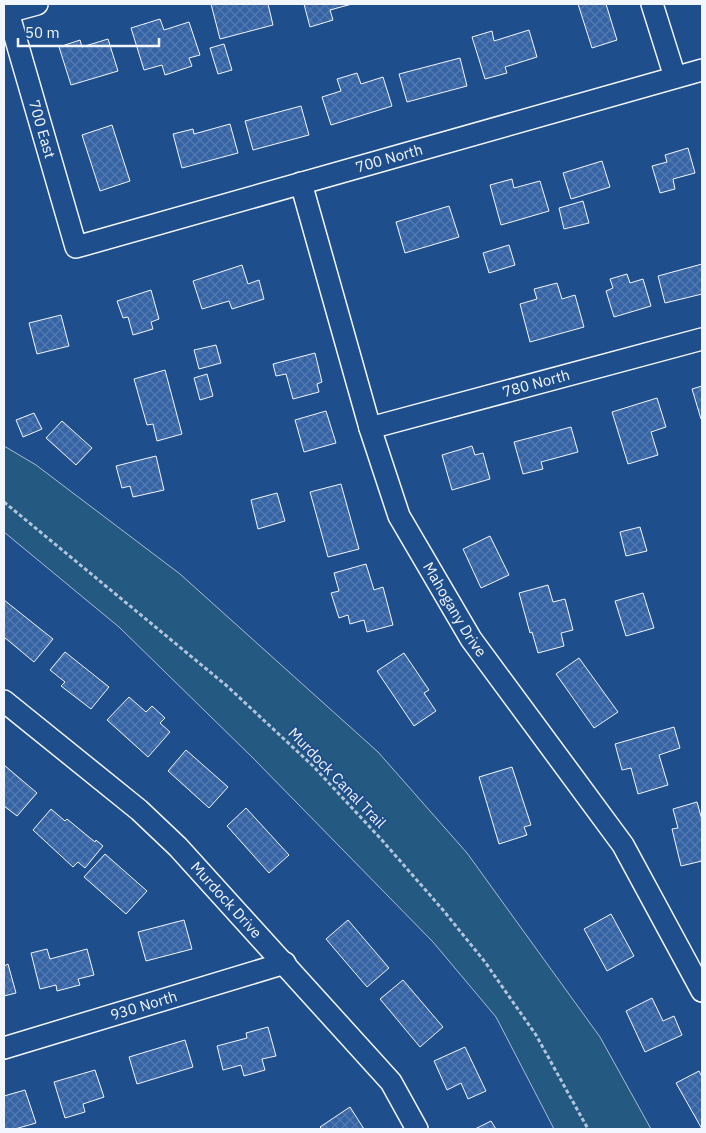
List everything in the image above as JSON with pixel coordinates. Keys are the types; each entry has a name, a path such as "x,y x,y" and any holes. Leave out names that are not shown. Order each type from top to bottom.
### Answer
{"street":[{"path":"6,13 37,4"},
{"path":"652,4 675,77"},
{"name":"700 East","path":"6,13 76,247"},
{"name":"700 North","path":"76,247 702,70"},
{"name":"Mahogany Drive","path":"301,183 370,428 400,516 471,639 623,845 702,991"},
{"name":"780 North","path":"370,428 702,339"},
{"name":"Murdock Drive","path":"4,701 139,810 178,847 391,1082 417,1129"},
{"name":"930 North","path":"4,1048 285,963"}],"path":[{"name":"Murdock Canal Trail","path":"4,502 227,686 312,766 381,839 443,910 485,962 536,1035 588,1129"}],"shaded area":[{"path":"4,446 36,465 180,574 378,752 467,853 600,1037 651,1129 554,1129 496,1017 433,942 253,758 119,627 4,532"}],"building":[{"path":"211,4 268,4 273,25 220,39"},
{"path":"304,4 352,4 330,10 333,20 310,27"},
{"path":"578,4 606,4 617,40 592,48"},
{"path":"160,19 164,30 189,22 200,55 189,58 192,66 165,75 162,65 144,70 131,28"},
{"path":"529,30 537,57 505,67 507,73 485,79 472,37 492,31 494,41"},
{"path":"108,39 118,71 71,85 59,47 80,40 82,47"},
{"path":"224,44 232,70 218,74 210,48"},
{"path":"460,58 467,86 407,102 399,74"},
{"path":"357,73 361,84 383,77 392,106 331,125 322,97 341,91 337,79"},
{"path":"301,106 309,135 253,150 245,121"},
{"path":"230,124 238,153 182,168 173,134 193,129 194,134"},
{"path":"112,125 130,181 100,191 82,135"},
{"path":"688,148 695,173 673,179 675,189 660,193 652,166 667,162 665,155"},
{"path":"602,161 610,187 571,199 563,173"},
{"path":"512,179 514,188 540,181 549,211 501,225 490,185"},
{"path":"583,201 589,223 564,229 559,208"},
{"path":"449,206 459,237 405,253 396,222"},
{"path":"509,245 515,265 489,273 483,253"},
{"path":"702,264 702,294 665,303 658,276"},
{"path":"242,265 248,284 259,280 264,299 232,309 229,301 202,309 193,281"},
{"path":"627,274 630,283 643,279 651,306 614,317 606,291 613,288 610,279"},
{"path":"557,283 562,299 575,295 584,327 530,342 520,304 537,299 534,289"},
{"path":"151,290 159,319 151,322 153,329 133,335 128,317 123,318 117,301"},
{"path":"61,315 69,346 37,354 29,323"},
{"path":"216,345 221,363 199,369 194,350"},
{"path":"315,353 322,382 317,384 319,392 293,399 286,374 276,376 273,364"},
{"path":"165,370 182,434 157,441 153,424 147,425 134,379"},
{"path":"207,374 213,396 200,400 194,378"},
{"path":"702,386 702,419 701,419 692,389"},
{"path":"657,398 666,427 651,432 658,455 628,464 612,412"},
{"path":"326,411 336,443 304,452 295,420"},
{"path":"34,413 42,429 23,437 16,420"},
{"path":"62,421 92,448 76,465 46,438"},
{"path":"571,427 578,452 541,462 543,469 523,474 514,442"},
{"path":"472,446 475,455 483,453 490,479 452,490 442,455"},
{"path":"156,456 164,490 133,497 130,486 122,488 116,466"},
{"path":"341,484 359,549 328,557 310,492"},
{"path":"277,493 285,521 258,529 251,500"},
{"path":"640,527 647,551 626,556 620,532"},
{"path":"490,536 509,575 481,588 463,549"},
{"path":"366,564 374,590 383,587 393,625 367,632 364,620 350,624 348,615 339,618 331,593 339,591 334,573"},
{"path":"548,585 553,602 565,599 573,630 561,633 564,646 538,653 532,632 530,633 519,593"},
{"path":"643,593 654,628 626,636 615,601"},
{"path":"4,600 53,639 34,662 4,637"},
{"path":"65,652 109,687 91,709 61,686 65,682 50,670"},
{"path":"404,653 429,690 424,693 436,711 414,726 377,671"},
{"path":"579,658 618,712 594,728 556,674"},
{"path":"129,697 146,712 152,706 165,718 160,723 170,732 148,757 107,720"},
{"path":"674,727 680,748 659,755 668,785 638,794 631,768 622,770 615,744"},
{"path":"186,750 228,787 209,808 168,771"},
{"path":"4,765 37,793 17,816 4,806"},
{"path":"512,767 531,825 524,827 527,835 499,844 479,777"},
{"path":"697,802 702,820 702,861 681,866 672,829 678,828 673,809"},
{"path":"246,808 289,855 269,873 227,826"},
{"path":"51,809 65,821 67,819 95,842 96,840 103,846 85,868 78,862 73,867 33,830"},
{"path":"105,854 147,891 126,914 84,877"},
{"path":"611,914 634,956 607,971 584,929"},
{"path":"184,920 192,949 146,961 138,932"},
{"path":"348,920 389,968 367,987 326,939"},
{"path":"47,949 50,959 87,949 94,975 78,979 80,985 57,991 56,985 40,989 31,953"},
{"path":"8,964 16,993 4,996 4,966"},
{"path":"403,980 443,1027 420,1047 380,999"},
{"path":"652,998 663,1021 674,1016 682,1035 645,1052 626,1011"},
{"path":"268,1027 276,1056 262,1059 265,1070 244,1076 241,1065 223,1070 217,1046 247,1038 246,1033"},
{"path":"185,1040 193,1067 137,1084 129,1057"},
{"path":"465,1047 486,1091 468,1099 461,1083 447,1090 434,1061"},
{"path":"95,1070 104,1097 83,1104 85,1112 65,1118 54,1082"},
{"path":"699,1071 702,1077 702,1129 676,1083"},
{"path":"25,1090 36,1123 15,1129 4,1129 4,1096"},
{"path":"350,1107 364,1129 322,1129 320,1127"},
{"path":"491,1121 496,1129 475,1129"}]}
